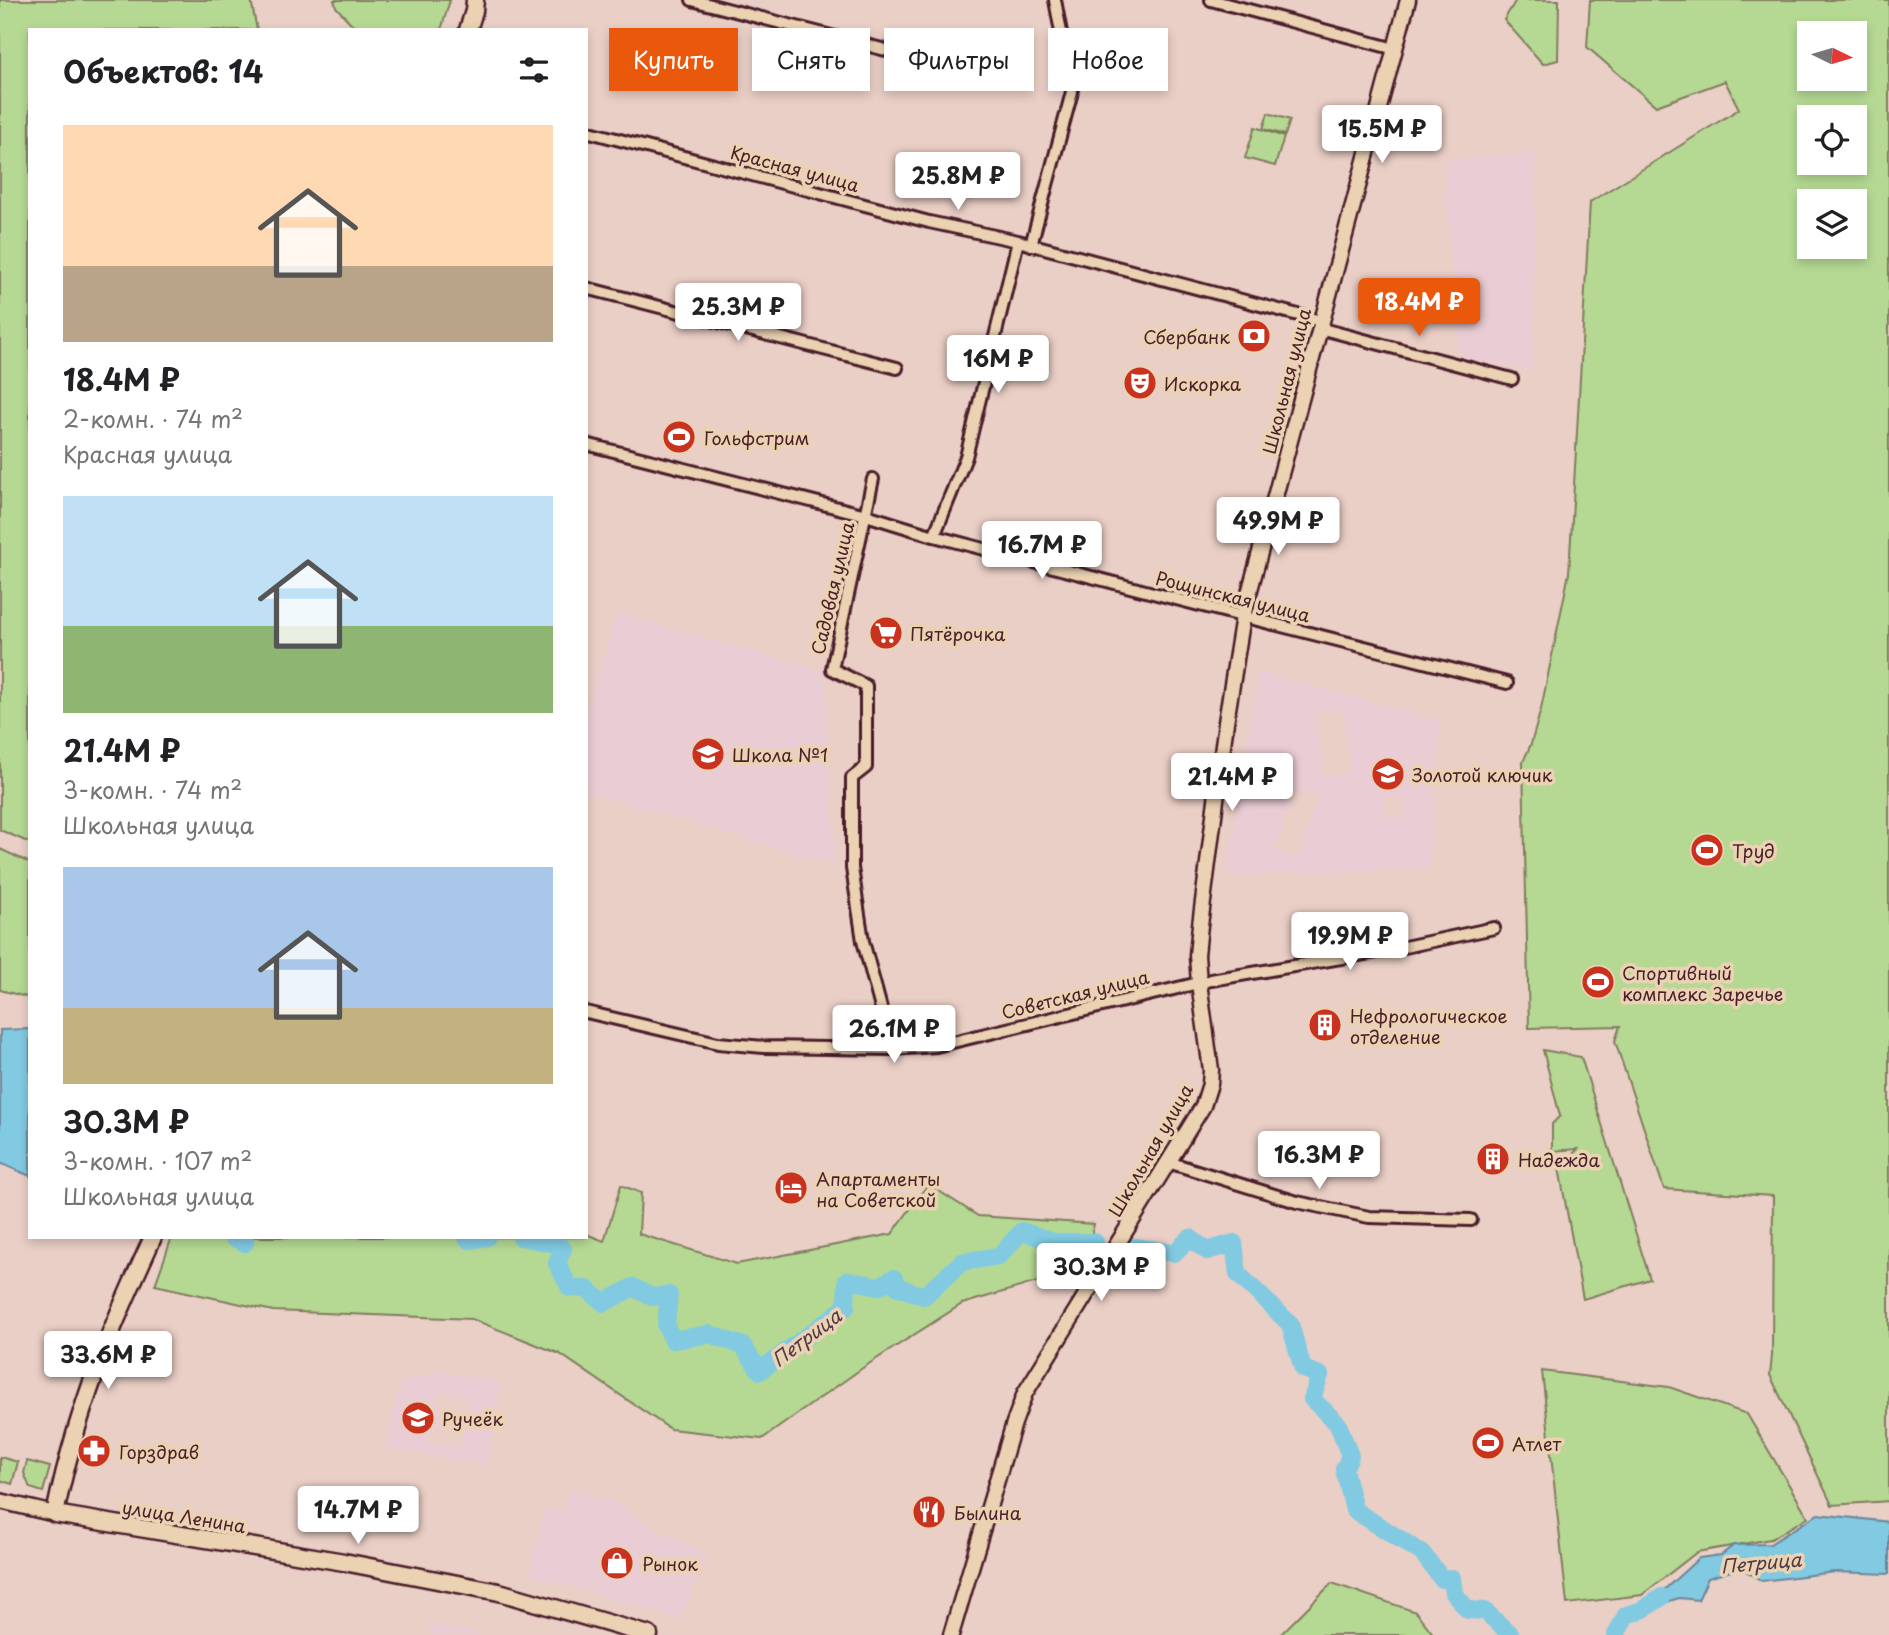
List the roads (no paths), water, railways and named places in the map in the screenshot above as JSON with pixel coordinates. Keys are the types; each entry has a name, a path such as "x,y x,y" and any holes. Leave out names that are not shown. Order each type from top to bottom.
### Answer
{"main road":[{"path":"469,28 475,0"},
{"path":"55,1514 86,1398 106,1343 152,1239"},
{"name":"улица Ленина","path":"55,1514 333,1560 486,1590 649,1635"}],"street":[{"path":"692,0 884,50"},
{"path":"1031,245 1072,92 1055,0"},
{"path":"1211,0 1395,49"},
{"name":"Школьная улица","path":"951,1635 1010,1434 1025,1393 1203,1106 1210,1084 1211,1070 1197,955 1226,722 1243,616 1408,0"},
{"name":"Красная улица","path":"588,132 929,222 1018,241 1511,379"},
{"path":"934,536 966,457 1018,241"},
{"path":"588,290 897,368"},
{"name":"Рощинская улица","path":"588,445 1507,683"},
{"name":"Садовая улица","path":"873,479 832,669 866,686 866,767 852,778 852,868 863,941 892,1049"},
{"name":"Советская улица","path":"588,1012 718,1043 764,1048 892,1049 936,1046 1199,983 1400,948 1494,928"},
{"path":"1168,1162 1297,1202 1369,1217 1471,1220"},
{"name":"улица Ленина","path":"0,1502 55,1514"}],"water":[{"path":"28,1029 28,1175 0,1163 0,1030"},
{"path":"1818,1514 1889,1522 1889,1574 1835,1572 1762,1581 1741,1568 1708,1578 1698,1600 1679,1598 1642,1610 1699,1558 1721,1555 1734,1545 1770,1544"}],"waterway":[{"name":"Петрица","path":"530,1239 559,1245 563,1249 557,1263 570,1288 587,1289 604,1303 633,1287 652,1297 669,1295 666,1326 673,1340 710,1334 743,1346 760,1371 846,1307 847,1280 879,1286 894,1278 898,1287 924,1296 962,1262 999,1256 1022,1231 1053,1242 1095,1242"},
{"name":"Петрица","path":"1136,1247 1174,1253 1190,1238 1207,1251 1234,1243 1238,1274 1290,1324 1303,1369 1320,1375 1312,1399 1338,1424 1350,1456 1344,1469 1354,1510 1422,1553 1442,1579 1452,1578 1454,1593 1468,1610 1485,1611 1511,1635"},
{"name":"Петрица","path":"236,1239 245,1243 245,1239"},
{"name":"Петрица","path":"468,1239 475,1239"},
{"name":"Петрица","path":"1616,1635 1626,1615 1642,1610 1662,1597"}],"place":[{"name":"Сбербанк","path":"1254,336"},
{"name":"Искорка","path":"1140,383"},
{"name":"Гольфстрим","path":"679,437"},
{"name":"Пятёрочка","path":"886,633"},
{"name":"Школа №1","path":"708,754"},
{"name":"Золотой ключик","path":"1388,774"},
{"name":"Труд","path":"1707,850"},
{"name":"Спортивный комплекс Заречье","path":"1598,982"},
{"name":"Нефрологическое отделение","path":"1325,1025"},
{"name":"Надежда","path":"1493,1159"},
{"name":"Апартаменты на Советской","path":"791,1188"},
{"name":"Ручеёк","path":"418,1418"},
{"name":"Атлет","path":"1488,1443"},
{"name":"Горздрав","path":"94,1451"},
{"name":"Былина","path":"929,1512"},
{"name":"Рынок","path":"617,1563"}]}
